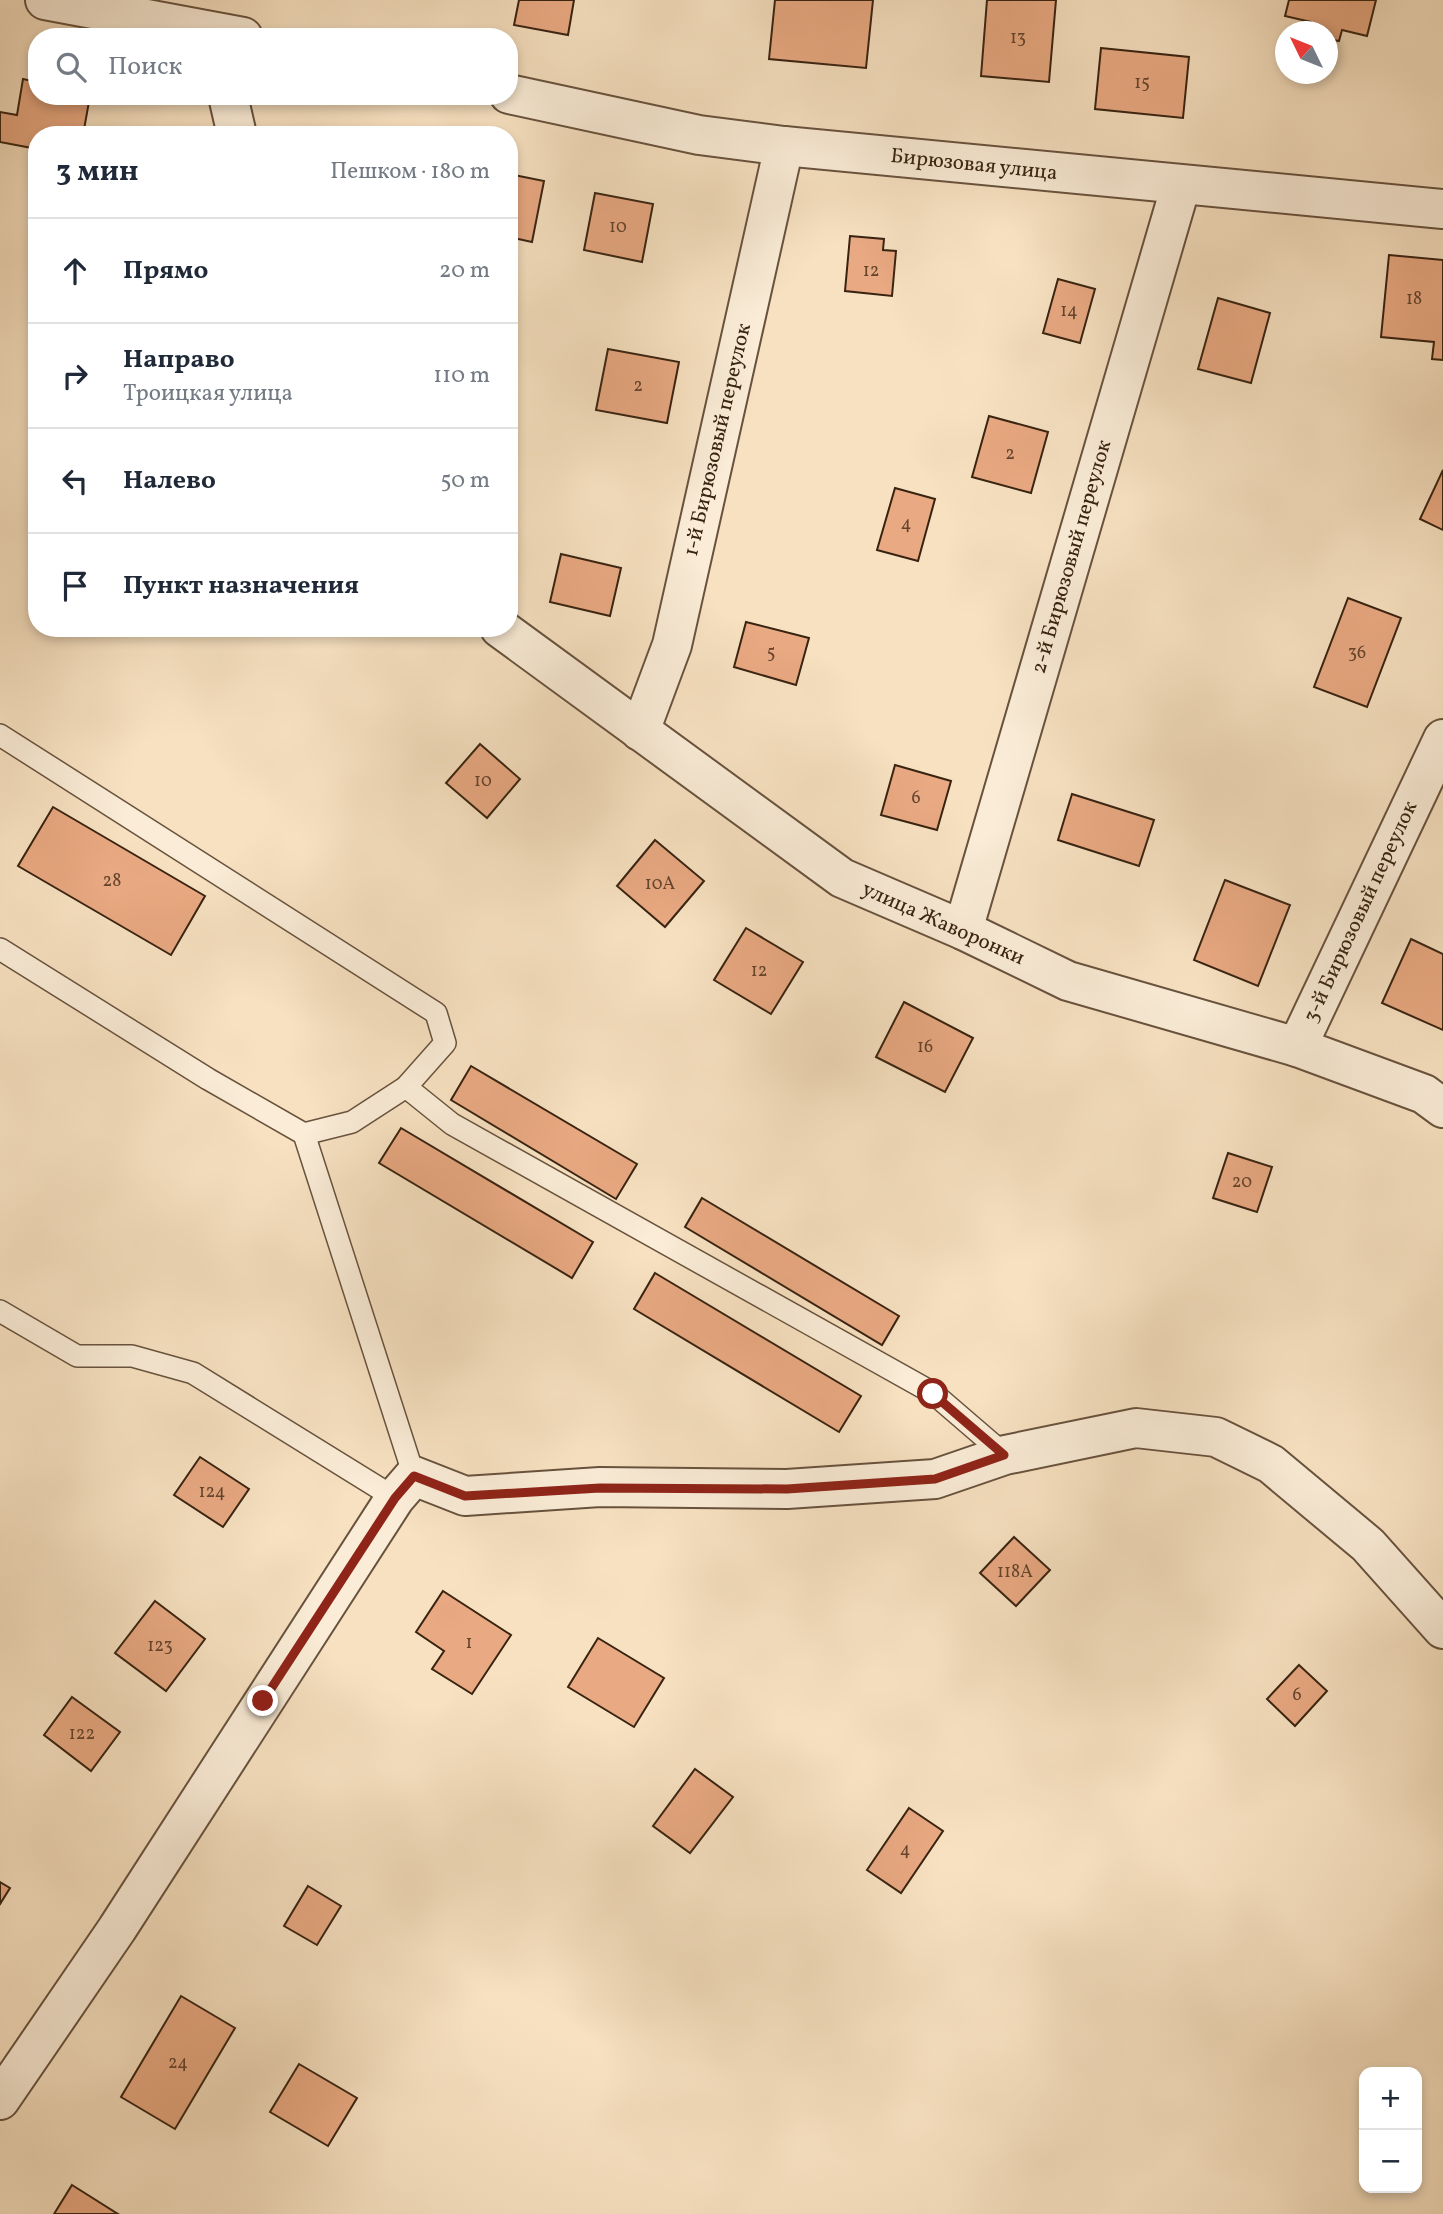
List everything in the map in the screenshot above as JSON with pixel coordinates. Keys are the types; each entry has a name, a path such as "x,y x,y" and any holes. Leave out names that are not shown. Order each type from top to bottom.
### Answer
{"street":[{"path":"45,0 187,28"},
{"name":"Бирюзовая улица","path":"518,96 699,135 784,146 1443,208"},
{"path":"230,105 235,126"},
{"name":"1-й Бирюзовый переулок","path":"640,731 672,645 784,146"},
{"name":"2-й Бирюзовый переулок","path":"963,930 1181,185"},
{"name":"улица Жаворонки","path":"512,637 842,878 963,930 1068,981 1297,1047 1424,1094 1443,1108"},
{"name":"3-й Бирюзовый переулок","path":"1297,1047 1443,739"},
{"path":"0,2100 117,1929 405,1487 465,1496 600,1488 787,1489 935,1479 1004,1455 1136,1429 1216,1437 1271,1464 1368,1545 1443,1629"}],"lane":[{"path":"0,735 436,1013 445,1043 406,1087 352,1122 304,1134 208,1079 0,949"},
{"path":"406,1087 452,1124 933,1394 1004,1455"},
{"path":"304,1134 405,1487"},
{"path":"0,1311 77,1356 132,1356 193,1373 405,1487"}],"building":[{"path":"519,0 574,0 568,35 514,25"},
{"path":"775,0 873,0 866,68 769,59"},
{"path":"987,0 1056,0 1049,82 981,76"},
{"path":"1289,0 1376,0 1367,36 1342,30 1339,41 1338,21 1307,21 1285,16"},
{"path":"1101,48 1189,57 1183,118 1095,109"},
{"path":"23,79 28,80 28,105 88,105 85,126 28,126 28,147 0,142 0,112 17,115"},
{"path":"518,176 544,181 532,242 518,239"},
{"path":"595,193 653,204 642,262 584,250"},
{"path":"850,236 884,239 883,250 896,251 892,296 845,291"},
{"path":"1389,255 1443,260 1443,360 1432,359 1434,342 1381,337"},
{"path":"1058,279 1095,289 1080,343 1043,333"},
{"path":"1218,298 1270,313 1251,383 1198,369"},
{"path":"608,349 679,362 667,423 596,410"},
{"path":"989,416 1048,432 1031,493 972,477"},
{"path":"1443,470 1443,530 1420,519"},
{"path":"895,488 935,499 918,561 877,550"},
{"path":"561,554 621,568 610,616 550,602"},
{"path":"1348,598 1401,618 1367,707 1314,687"},
{"path":"746,622 809,638 796,685 734,667"},
{"path":"480,744 520,779 487,818 446,783"},
{"path":"895,765 951,781 937,830 881,815"},
{"path":"1072,794 1154,820 1139,866 1058,840"},
{"path":"53,807 205,896 171,955 18,866"},
{"path":"655,840 704,881 665,927 617,886"},
{"path":"1225,880 1290,905 1258,986 1194,960"},
{"path":"746,928 803,962 771,1014 714,980"},
{"path":"1411,939 1443,954 1443,1030 1382,1003"},
{"path":"904,1002 973,1038 945,1092 876,1057"},
{"path":"471,1066 637,1164 616,1199 451,1100"},
{"path":"401,1128 593,1242 572,1278 379,1163"},
{"path":"1228,1153 1272,1167 1257,1212 1213,1198"},
{"path":"702,1198 899,1316 882,1345 685,1227"},
{"path":"655,1273 861,1396 839,1432 634,1309"},
{"path":"200,1457 249,1489 223,1527 174,1495"},
{"path":"1014,1537 1050,1570 1016,1606 980,1573"},
{"path":"443,1591 511,1635 472,1694 432,1669 444,1651 416,1632"},
{"path":"155,1601 205,1639 166,1691 115,1653"},
{"path":"598,1638 664,1678 634,1727 568,1687"},
{"path":"1299,1665 1327,1691 1295,1726 1267,1699"},
{"path":"72,1697 120,1732 91,1771 44,1735"},
{"path":"695,1769 733,1797 690,1853 653,1826"},
{"path":"909,1808 943,1831 901,1893 867,1870"},
{"path":"0,1882 10,1888 0,1904"},
{"path":"308,1886 341,1906 317,1945 284,1926"},
{"path":"181,1996 235,2028 175,2129 121,2097"},
{"path":"299,2064 357,2098 328,2146 270,2112"},
{"path":"72,2185 118,2214 54,2214"}],"route":[{"path":"263,1701 395,1498 414,1476 465,1496 600,1488 787,1489 935,1479 1004,1455 933,1394"}]}
